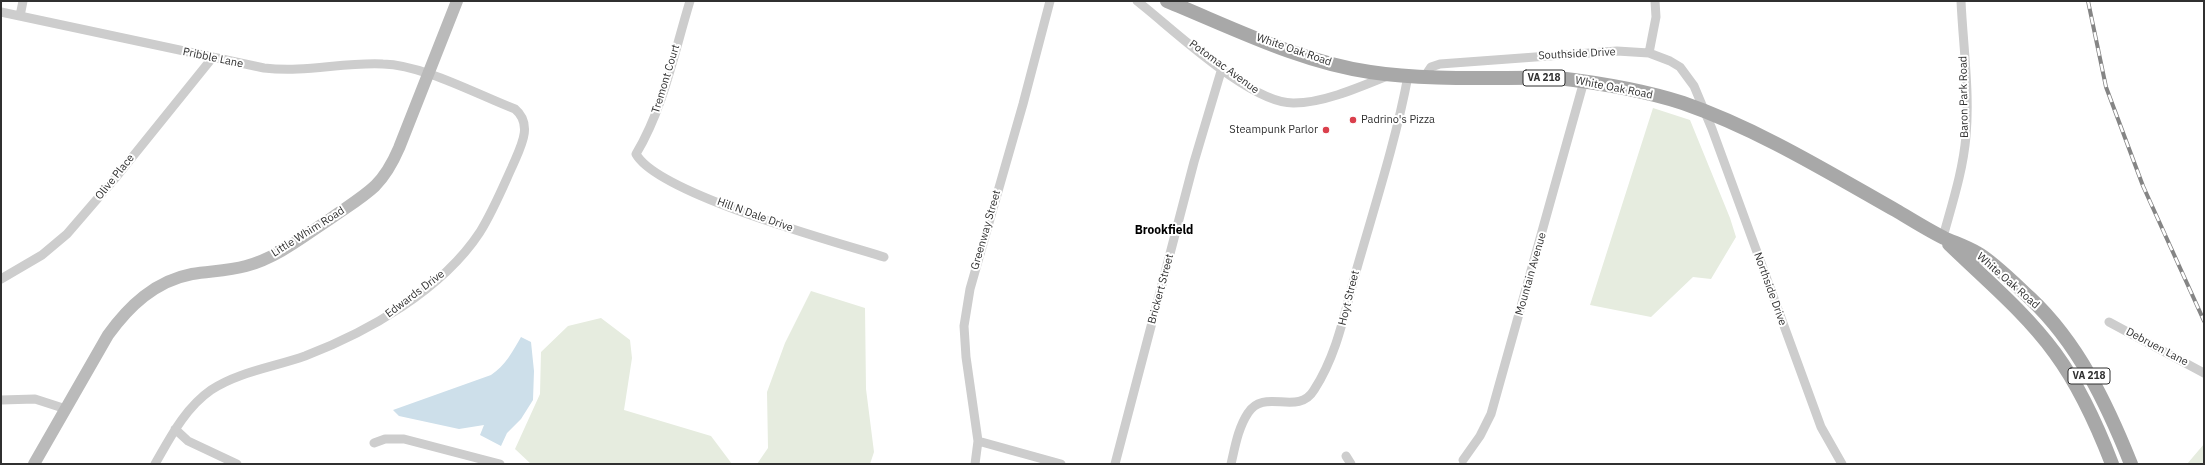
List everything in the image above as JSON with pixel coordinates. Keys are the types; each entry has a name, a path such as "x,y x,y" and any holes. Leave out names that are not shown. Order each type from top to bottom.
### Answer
{"main road":[{"name":"White Oak Road","path":"1167,1 1319,60 1390,75 1558,78 1584,81 1633,90 1705,111 1745,129 1822,169 1943,238 1979,254 2031,299 2070,344 2112,416 2131,464"},
{"name":"White Oak Road","path":"1943,238 2018,310 2055,353 2095,422 2112,464"}],"street":[{"path":"20,16 23,1"},
{"name":"Little Whim Road","path":"34,464 108,335 123,316 144,296 176,278 191,274 235,269 263,260 310,232 374,186 391,165 400,148 457,1"},
{"name":"Tremont Court","path":"636,154 654,121 690,1"},
{"name":"Greenway Street","path":"975,464 978,441 966,356 964,326 968,304 1050,1"},
{"name":"Potomac Avenue","path":"1137,1 1222,68 1263,95 1279,101 1292,103 1331,96 1390,75"},
{"path":"1649,52 1656,17 1655,1"},
{"name":"Baron Park Road","path":"1943,238 1962,167 1966,134 1967,109 1961,1"},
{"name":"Pribble Lane","path":"1,12 213,58 283,70 382,64 409,68 428,74"},
{"name":"Southside Drive","path":"1425,76 1431,67 1440,64 1609,52 1649,52 1670,60 1680,67 1694,86 1705,111"},
{"name":"Olive Place","path":"1,278 42,255 67,234 118,176 213,58"},
{"name":"Brickert Street","path":"1115,464 1194,162 1222,68"},
{"name":"Edwards Drive","path":"155,464 175,430 200,399 222,384 315,352 359,332 385,316 434,281 468,248 496,203 515,159 524,134 525,123 515,109 428,74"},
{"name":"Hoyt Street","path":"1231,464 1238,436 1248,412 1258,403 1265,401 1296,403 1309,396 1336,348 1408,76"},
{"name":"Mountain Avenue","path":"1463,460 1480,436 1491,414 1584,81"},
{"name":"Northside Drive","path":"1705,111 1821,427 1842,464"},
{"name":"Hill N Dale Drive","path":"636,154 641,163 650,170 717,201 777,224 884,257"},
{"name":"Debruen Lane","path":"2109,322 2204,373"},
{"path":"1,400 35,399 66,409"},
{"path":"175,430 188,441 237,464"},
{"path":"374,443 385,439 404,439 500,464"},
{"path":"978,441 1061,464"}],"shaded area":[{"path":"1653,108 1690,120 1730,218 1736,237 1711,279 1693,277 1651,317 1590,305"},
{"path":"811,291 865,308 866,389 874,452 870,464 757,464 768,448 767,392 785,343"},
{"path":"601,318 630,340 632,358 624,410 711,436 732,464 531,464 515,449 540,394 541,352 568,326"},
{"path":"2204,444 2204,464 2187,464"}],"water":[{"path":"521,337 531,342 534,371 533,400 521,419 507,433 501,446 480,435 484,425 459,429 399,416 393,410 491,375 505,363"}],"railway":[{"path":"2088,1 2106,87 2143,186 2204,321"}],"place":[{"name":"Padrino's Pizza","path":"1353,120"},
{"name":"Steampunk Parlor","path":"1326,130"}],"district":[{"name":"Brookfield","path":"1164,231"}]}
